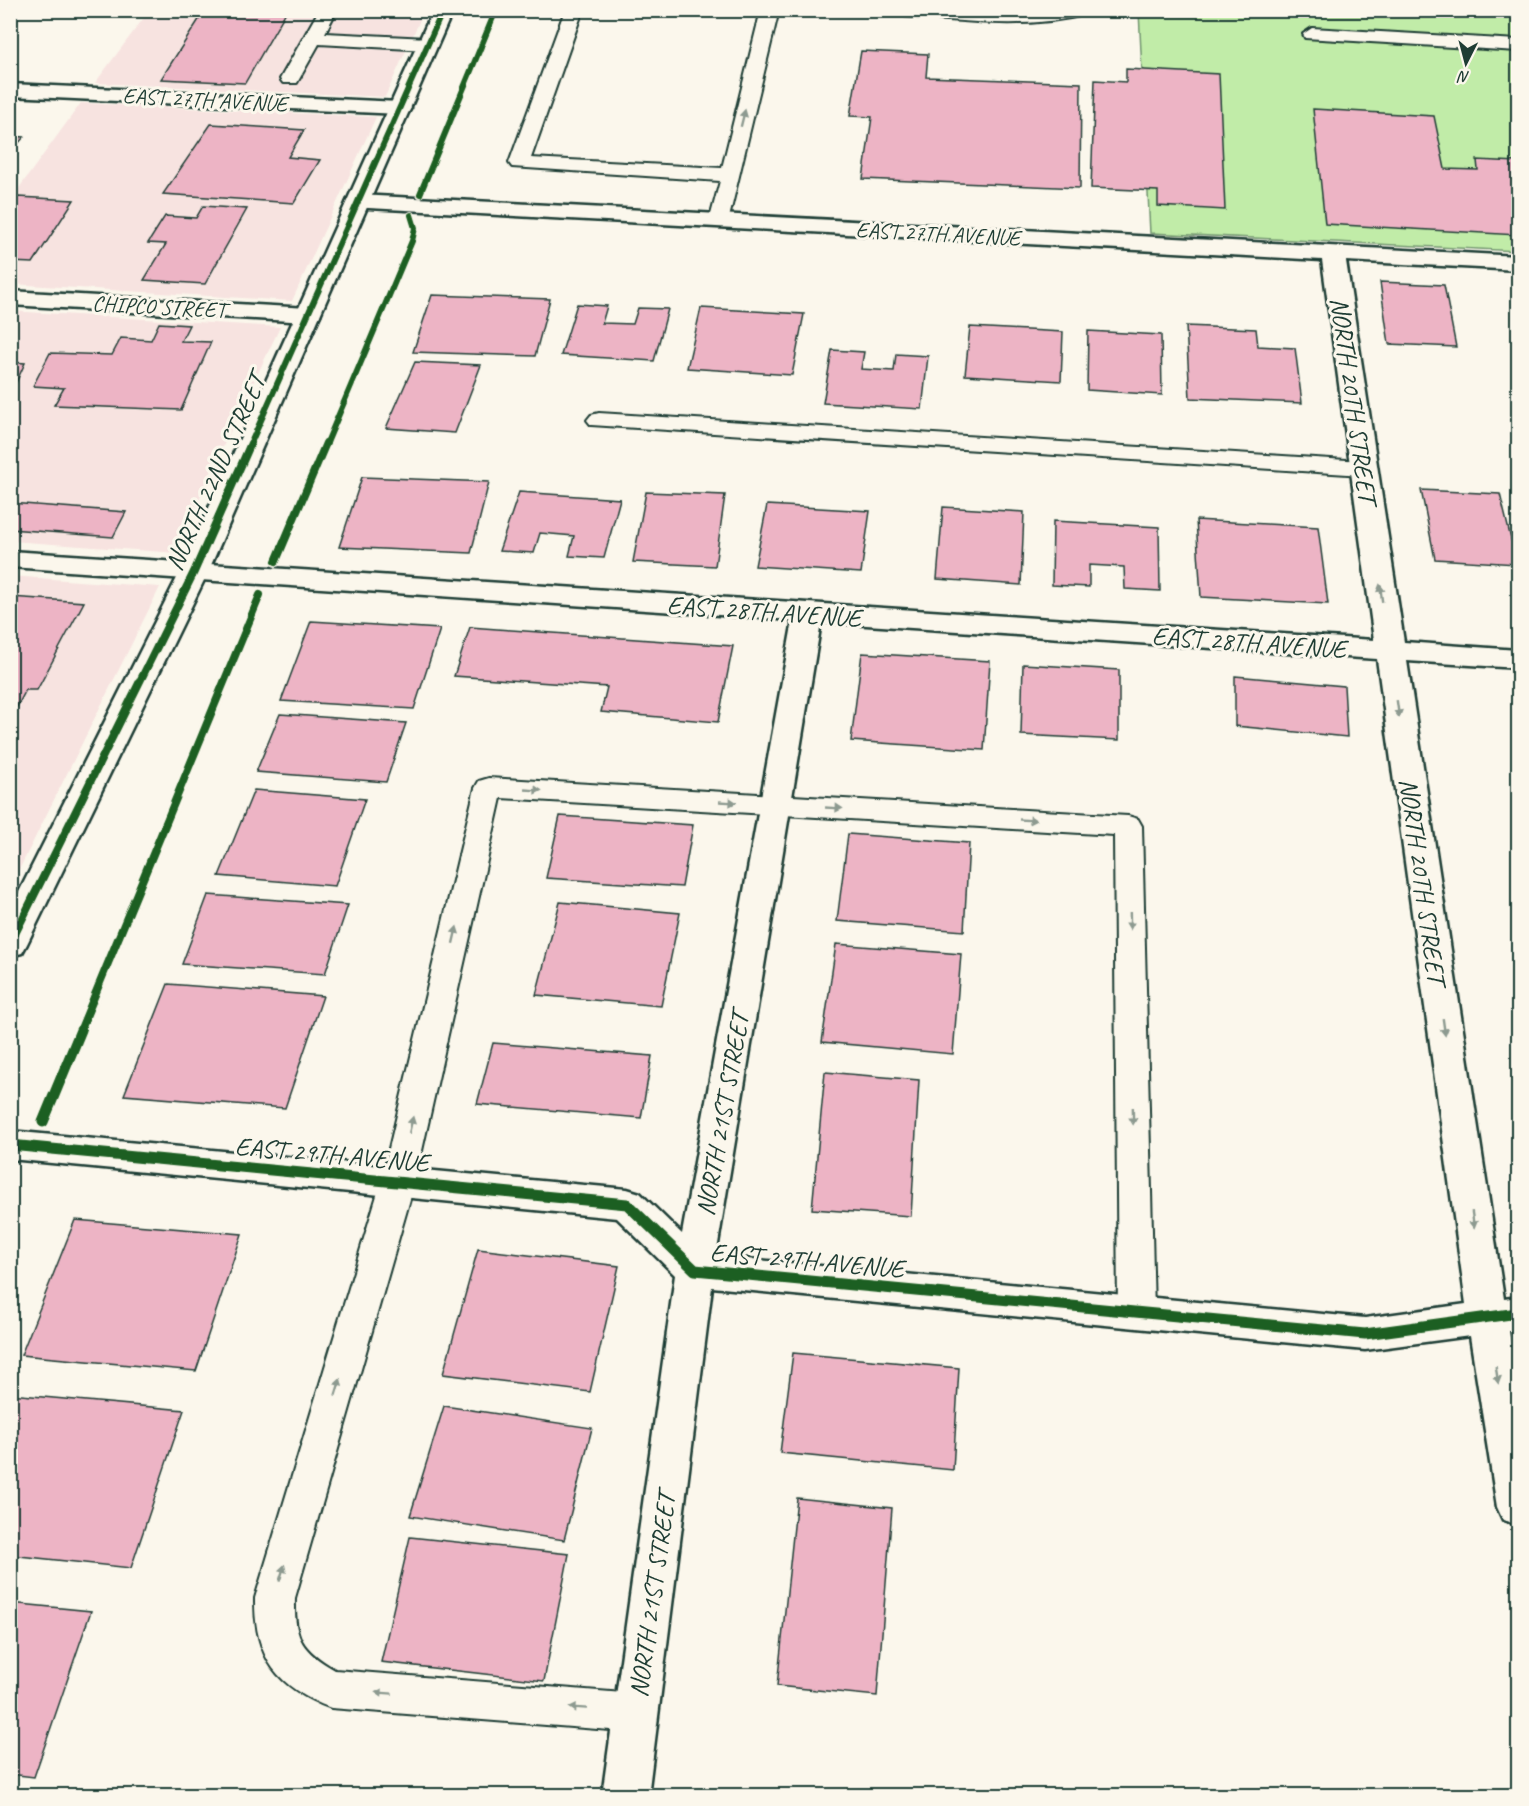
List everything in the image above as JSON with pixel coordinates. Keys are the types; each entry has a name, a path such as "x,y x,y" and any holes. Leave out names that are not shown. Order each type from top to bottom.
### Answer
{"street":[{"name":"NORTH 22ND STREET","path":"10,944 194,572 443,10"},
{"name":"EAST 27TH AVENUE","path":"10,90 400,108"},
{"name":"EAST 27TH AVENUE","path":"358,202 1518,263"},
{"name":"NORTH 20TH STREET","path":"1333,254 1389,651 1503,1315 1518,1507"},
{"name":"CHIPCO STREET","path":"10,298 308,315"},
{"name":"EAST 28TH AVENUE","path":"10,559 808,614 1518,659"},
{"name":"NORTH 21ST STREET","path":"625,1796 695,1270 808,614"},
{"name":"EAST 29TH AVENUE","path":"10,1145 627,1204 695,1270 1365,1334 1503,1315"}],"lane":[{"path":"290,79 328,10"},
{"path":"574,10 519,164 729,175"},
{"path":"720,222 729,175 770,10"},
{"path":"892,10 1060,16 1082,10"},
{"path":"1312,34 1518,46"},
{"path":"314,38 428,44"},
{"path":"599,420 1364,468"},
{"path":"636,1713 331,1689 307,1678 291,1660 276,1633 275,1598 398,1182 489,788 1128,826 1136,1312"}],"shaded area":[{"path":"149,11 424,11 385,97 95,83"},
{"path":"81,103 376,117 292,301 11,284 11,199"},
{"path":"10,311 280,327 211,472 177,553 11,541"},
{"path":"11,576 160,587 11,886"}],"green space":[{"path":"1139,11 1518,11 1518,251 1150,233"}],"building":[{"path":"205,10 287,10 245,83 161,79"},
{"path":"861,51 928,54 926,77 1081,83 1080,188 863,179 872,117 850,116"},
{"path":"1126,69 1219,74 1225,210 1158,206 1158,191 1091,188 1095,80 1126,82"},
{"path":"1313,109 1434,116 1445,169 1478,170 1477,160 1518,162 1518,235 1325,224"},
{"path":"211,124 304,130 288,157 320,160 294,203 163,194"},
{"path":"10,136 24,137 10,153"},
{"path":"18,197 74,200 33,263 10,262 10,207"},
{"path":"203,206 247,209 205,284 144,280 166,244 148,243 165,216 196,218"},
{"path":"1380,282 1444,285 1456,347 1389,344"},
{"path":"432,295 550,299 535,356 413,352"},
{"path":"577,304 607,306 602,323 633,324 638,308 668,309 654,361 561,355"},
{"path":"701,308 804,314 792,375 687,368"},
{"path":"159,323 189,325 181,341 211,342 181,410 54,405 64,388 33,386 50,353 112,355 121,338 151,340"},
{"path":"1186,326 1256,329 1258,346 1295,348 1302,403 1190,398"},
{"path":"970,327 1063,332 1061,381 965,375"},
{"path":"1088,331 1161,335 1162,395 1087,390"},
{"path":"832,350 864,352 861,369 894,371 896,354 928,356 922,409 823,403"},
{"path":"10,362 25,363 14,387 10,387"},
{"path":"415,362 481,365 455,433 386,428"},
{"path":"362,477 489,482 471,553 339,547"},
{"path":"1421,490 1500,494 1517,564 1435,559"},
{"path":"519,492 620,499 604,558 569,556 574,536 540,533 534,553 499,551"},
{"path":"646,492 725,495 715,566 633,562"},
{"path":"10,503 126,512 113,537 10,529"},
{"path":"767,505 870,511 861,573 755,566"},
{"path":"943,507 1024,512 1021,585 937,579"},
{"path":"1196,520 1318,527 1328,604 1201,597"},
{"path":"1053,521 1159,527 1160,591 1125,589 1124,567 1089,565 1089,587 1052,585"},
{"path":"10,597 84,602 37,690 26,690 10,720"},
{"path":"311,621 440,629 414,709 281,701"},
{"path":"470,627 733,646 718,722 601,712 607,687 454,676"},
{"path":"862,653 990,661 984,750 851,741"},
{"path":"1023,664 1119,670 1119,740 1021,735"},
{"path":"1235,676 1344,686 1347,737 1235,726"},
{"path":"280,714 406,723 386,782 256,772"},
{"path":"254,790 365,799 335,886 219,876"},
{"path":"560,816 693,825 682,887 546,878"},
{"path":"848,834 969,843 964,931 837,921"},
{"path":"208,895 348,905 325,974 182,964"},
{"path":"560,902 680,913 661,1006 536,995"},
{"path":"836,944 961,954 953,1054 822,1042"},
{"path":"168,984 323,996 285,1108 124,1095"},
{"path":"493,1043 652,1056 641,1118 477,1104"},
{"path":"825,1072 919,1080 911,1216 812,1209"},
{"path":"75,1220 242,1234 196,1371 21,1355"},
{"path":"478,1249 619,1266 590,1392 443,1374"},
{"path":"793,1353 959,1368 953,1470 780,1453"},
{"path":"10,1394 184,1410 131,1568 10,1555"},
{"path":"444,1406 592,1428 564,1540 410,1516"},
{"path":"797,1498 892,1508 877,1696 777,1686"},
{"path":"410,1537 569,1554 544,1681 381,1662"},
{"path":"10,1603 91,1611 34,1777 10,1774"}],"cycle path":[{"path":"10,944 194,572 443,10"},
{"path":"420,194 496,10"},
{"path":"276,561 412,241 415,228 411,215"},
{"path":"43,1122 260,595"},
{"path":"10,1145 627,1204 695,1270 1365,1334 1518,1313"}]}
